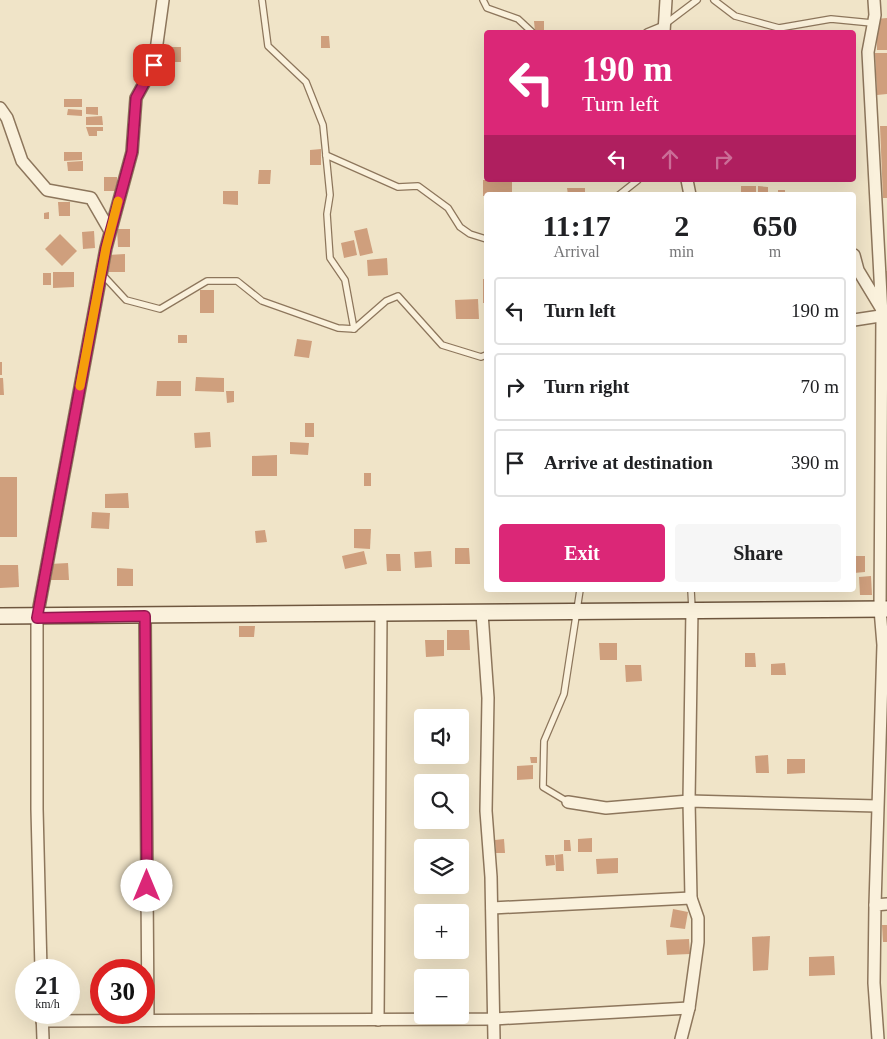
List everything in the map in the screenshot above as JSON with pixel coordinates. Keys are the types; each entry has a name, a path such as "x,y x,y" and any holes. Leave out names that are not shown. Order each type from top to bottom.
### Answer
{"street":[{"path":"41,959 37,809 37,618 101,273 110,231 132,152 136,98 154,65 163,0"},
{"path":"664,29 666,0"},
{"path":"874,0 874,19 868,52 883,313 884,609 874,983 883,1025 878,1039"},
{"path":"874,19 887,14"},
{"path":"0,108 8,118 22,161 47,190 91,198 110,231"},
{"path":"856,262 858,270 883,313"},
{"path":"856,320 883,313"},
{"path":"0,616 37,618 692,609 884,609"},
{"path":"681,1039 689,1008 698,942 698,918 691,898 689,801 692,609"},
{"path":"482,613 488,698 486,811 492,908 494,1039"},
{"path":"378,1020 381,614"},
{"path":"145,616 148,959"},
{"path":"568,802 606,808 689,801 878,806"},
{"path":"492,908 691,898"},
{"path":"875,904 887,904"},
{"path":"155,1020 494,1020 689,1008"},
{"path":"42,1024 43,1039"}],"lane":[{"path":"262,0 268,46 306,82 323,125 330,196 327,214 330,258 345,280 354,329"},
{"path":"483,0 487,8 518,19 530,30"},
{"path":"664,29 697,0"},
{"path":"714,0 735,16 779,28 831,19 874,19"},
{"path":"326,155 398,187 418,186 448,208 465,230 484,238"},
{"path":"623,192 635,182"},
{"path":"101,273 126,300 160,309 207,281 237,281 262,300 338,328 354,329 386,301 398,296 442,345 484,355"},
{"path":"568,802 543,787 544,741 564,694 580,592"},
{"path":"690,592 692,609"}],"building":[{"path":"887,18 887,50 877,50 876,19"},
{"path":"534,21 544,21 544,30 535,30"},
{"path":"321,36 329,36 330,48 321,48"},
{"path":"166,47 181,47 181,62 166,62"},
{"path":"875,53 887,53 887,94 877,95"},
{"path":"64,99 82,99 82,107 64,107"},
{"path":"86,107 98,107 98,115 86,114"},
{"path":"68,109 82,110 82,116 67,115"},
{"path":"102,116 103,125 86,125 86,117"},
{"path":"880,126 887,126 887,198 883,198"},
{"path":"86,127 103,127 103,131 97,131 97,136 89,136"},
{"path":"321,149 321,165 310,165 310,150"},
{"path":"64,152 82,152 82,160 64,161"},
{"path":"83,161 83,171 68,171 67,162"},
{"path":"259,170 271,170 270,184 258,184"},
{"path":"104,177 117,177 117,191 104,191"},
{"path":"483,180 484,182 512,182 512,192 484,192 483,196"},
{"path":"741,186 756,186 756,192 741,192"},
{"path":"758,186 768,187 768,192 758,192"},
{"path":"567,188 585,188 585,192 568,192"},
{"path":"223,191 238,191 238,205 223,204"},
{"path":"58,202 70,202 70,216 59,216"},
{"path":"49,212 49,219 44,219 44,213"},
{"path":"367,228 373,253 360,256 354,231"},
{"path":"117,229 130,229 130,247 118,247"},
{"path":"94,231 95,248 83,249 82,232"},
{"path":"60,234 77,251 62,266 45,249"},
{"path":"354,240 357,255 344,258 341,243"},
{"path":"125,254 125,272 108,272 108,255"},
{"path":"387,258 388,275 368,276 367,260"},
{"path":"883,271 887,271 887,305"},
{"path":"53,272 74,272 74,287 53,288"},
{"path":"43,273 51,273 51,285 43,285"},
{"path":"483,279 484,279 484,303"},
{"path":"200,290 214,290 214,313 200,313"},
{"path":"478,299 479,319 456,319 455,300"},
{"path":"178,335 187,335 187,343 178,343"},
{"path":"297,339 312,341 309,358 294,356"},
{"path":"0,362 2,362 2,375 0,375"},
{"path":"196,377 224,378 224,392 195,391"},
{"path":"0,378 3,378 4,395 0,395"},
{"path":"157,381 181,381 181,396 156,396"},
{"path":"226,391 234,391 234,402 227,403"},
{"path":"305,423 314,423 314,437 305,437"},
{"path":"210,432 211,447 195,448 194,433"},
{"path":"290,442 309,443 308,455 290,454"},
{"path":"277,455 277,476 252,476 252,456"},
{"path":"364,473 371,473 371,486 364,486"},
{"path":"0,477 17,477 17,537 0,537"},
{"path":"128,493 129,508 105,508 105,494"},
{"path":"92,512 110,513 109,529 91,528"},
{"path":"354,529 371,529 370,549 354,548"},
{"path":"265,530 267,542 256,543 255,531"},
{"path":"455,548 469,548 470,564 455,564"},
{"path":"364,551 367,564 345,569 342,556"},
{"path":"431,551 432,567 415,568 414,552"},
{"path":"386,554 400,554 401,571 387,571"},
{"path":"856,556 865,556 865,572 856,573"},
{"path":"68,563 69,580 51,580 50,564"},
{"path":"0,565 18,565 19,587 0,588"},
{"path":"117,568 133,569 133,586 117,586"},
{"path":"871,576 872,595 860,595 859,577"},
{"path":"239,626 255,626 254,637 239,637"},
{"path":"447,630 469,630 470,650 447,650"},
{"path":"425,640 444,640 444,656 426,657"},
{"path":"599,643 617,643 617,660 600,660"},
{"path":"745,653 755,653 756,667 745,667"},
{"path":"785,663 786,675 771,675 771,664"},
{"path":"625,665 641,665 642,681 626,682"},
{"path":"768,755 769,773 756,773 755,756"},
{"path":"530,757 537,757 537,763 531,763"},
{"path":"787,759 805,759 805,773 787,774"},
{"path":"533,765 533,779 517,780 517,766"},
{"path":"592,838 592,852 578,852 578,839"},
{"path":"504,839 505,853 496,853 495,840"},
{"path":"564,840 570,840 571,851 564,851"},
{"path":"563,854 564,871 556,871 555,855"},
{"path":"545,855 554,855 555,865 546,866"},
{"path":"618,858 618,873 597,874 596,859"},
{"path":"673,909 688,912 685,929 670,927"},
{"path":"882,925 887,925 887,942 883,942"},
{"path":"770,936 768,970 753,971 752,937"},
{"path":"689,939 690,954 667,955 666,940"},
{"path":"834,956 835,975 809,976 809,957"}],"slow traffic":[{"path":"80,386 106,248 118,201"}],"route":[{"path":"147,886 145,616 37,618 56,507 106,248 132,152 136,98 154,65"}]}
